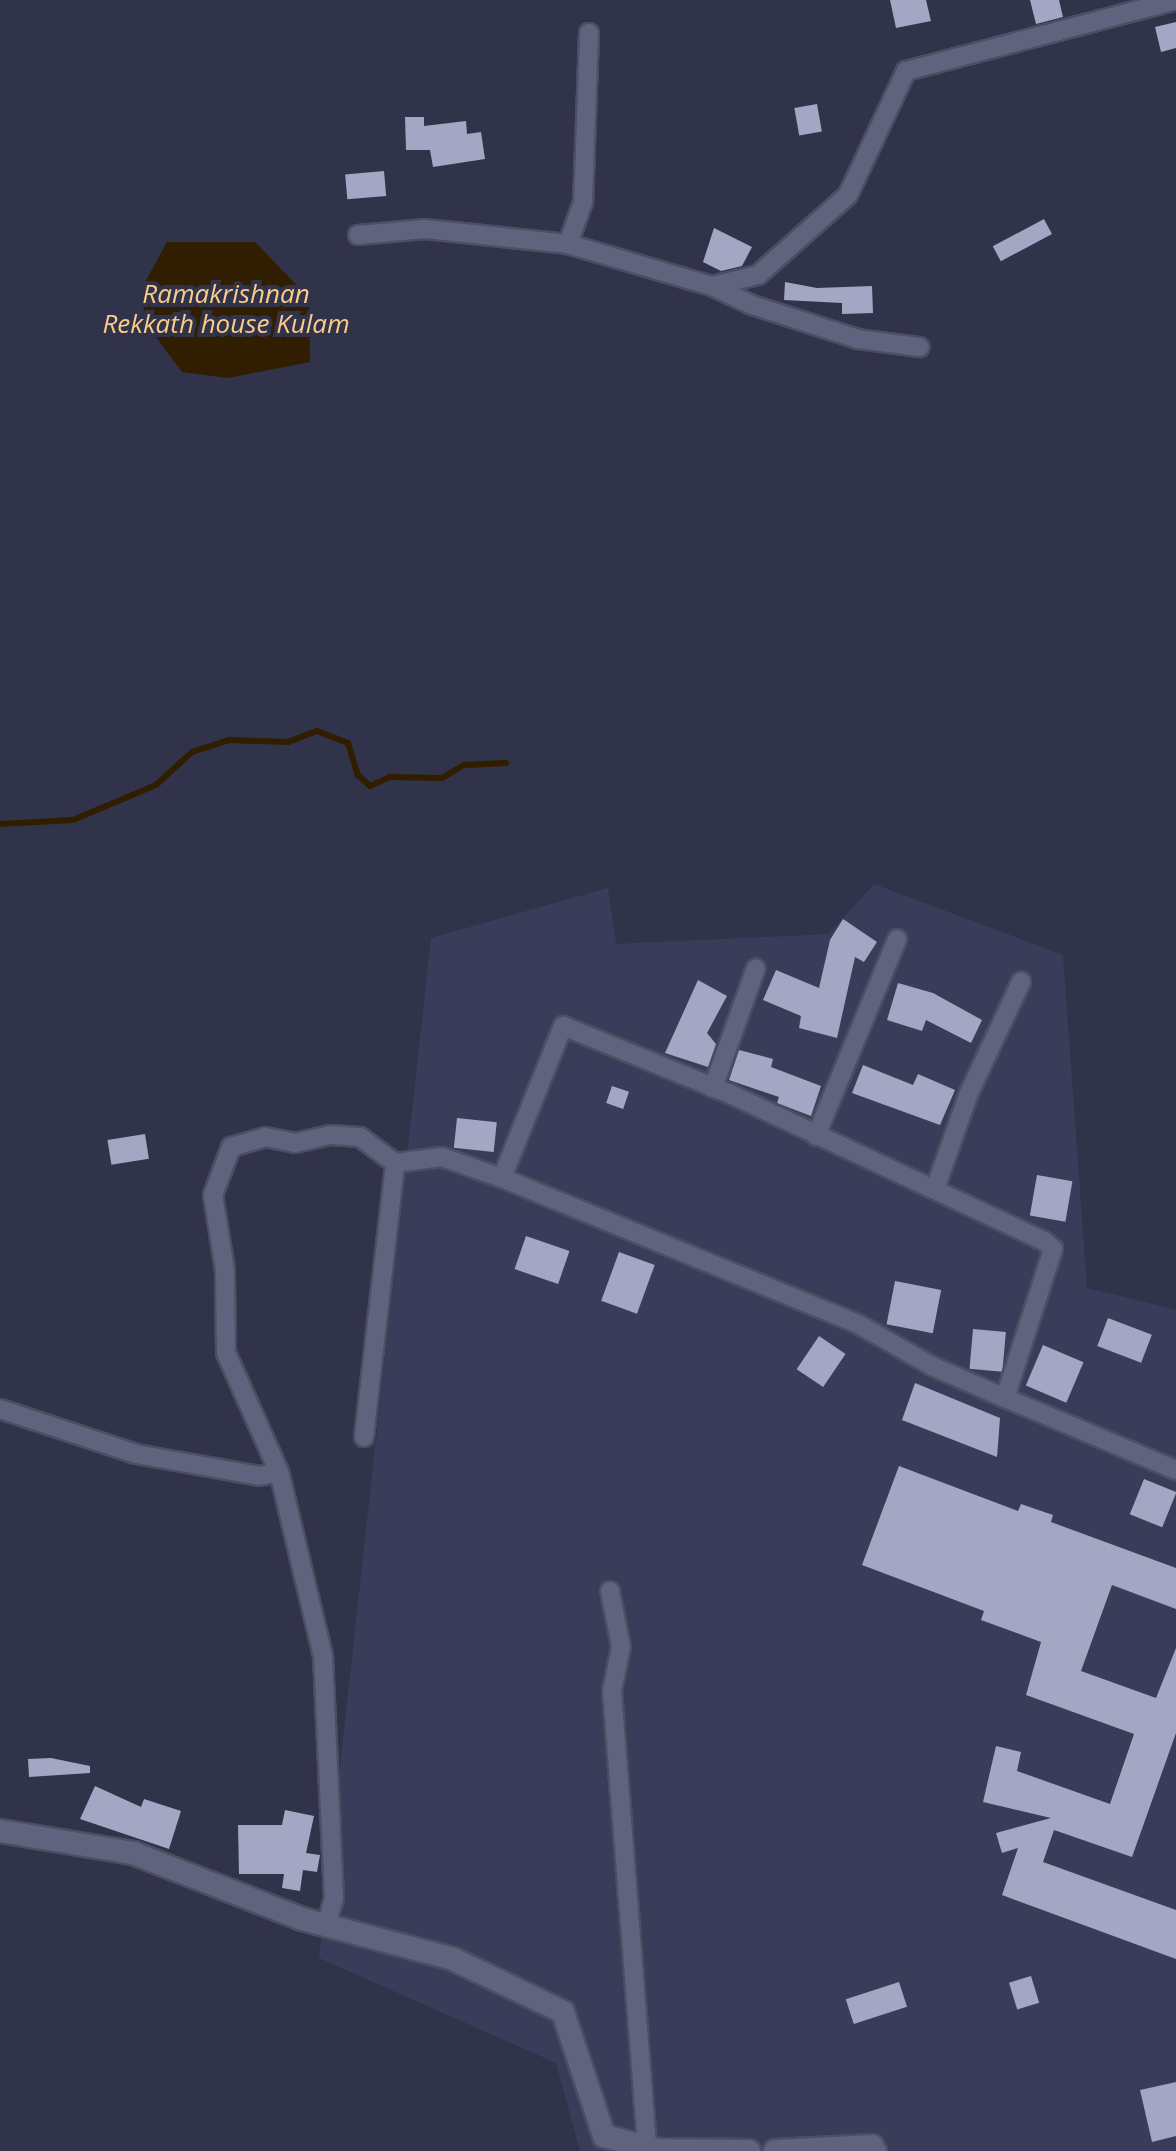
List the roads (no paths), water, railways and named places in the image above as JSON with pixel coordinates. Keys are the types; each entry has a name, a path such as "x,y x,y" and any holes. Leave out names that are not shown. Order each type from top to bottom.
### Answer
{"street":[{"path":"712,286 758,275 848,195 906,71 1176,0"},
{"path":"568,244 583,202 589,33"},
{"path":"358,235 425,229 568,244 712,286 752,305 858,339 919,347"},
{"path":"752,305 758,275"},
{"path":"816,1136 897,939"},
{"path":"713,1088 756,968"},
{"path":"935,1189 969,1093 1021,982"},
{"path":"502,1178 563,1026 713,1088 935,1189 1053,1249 1005,1398"},
{"path":"326,1926 334,1898 323,1656 279,1472 226,1353 225,1270 213,1195 231,1147 265,1137 295,1143 330,1135 360,1137 395,1163 442,1157 502,1178 858,1324 1005,1398 1176,1470"},
{"path":"364,1437 395,1163"},
{"path":"0,1409 136,1454 259,1476 279,1472"},
{"path":"610,1591 621,1647 612,1691 647,2147"},
{"path":"0,1831 133,1853 326,1926 453,1959 563,2012 604,2136 647,2147 749,2151"},
{"path":"775,2151 872,2146 875,2151"}],"water":[{"name":"Ramakrishnan Rekkath house Kulam","path":"167,242 255,242 309,298 310,362 228,378 182,372 144,321 143,286"}],"waterway":[{"path":"0,824 73,820 156,785 192,752 230,740 288,742 317,731 348,743 358,775 370,786 390,777 442,778 464,765 506,763"}]}
